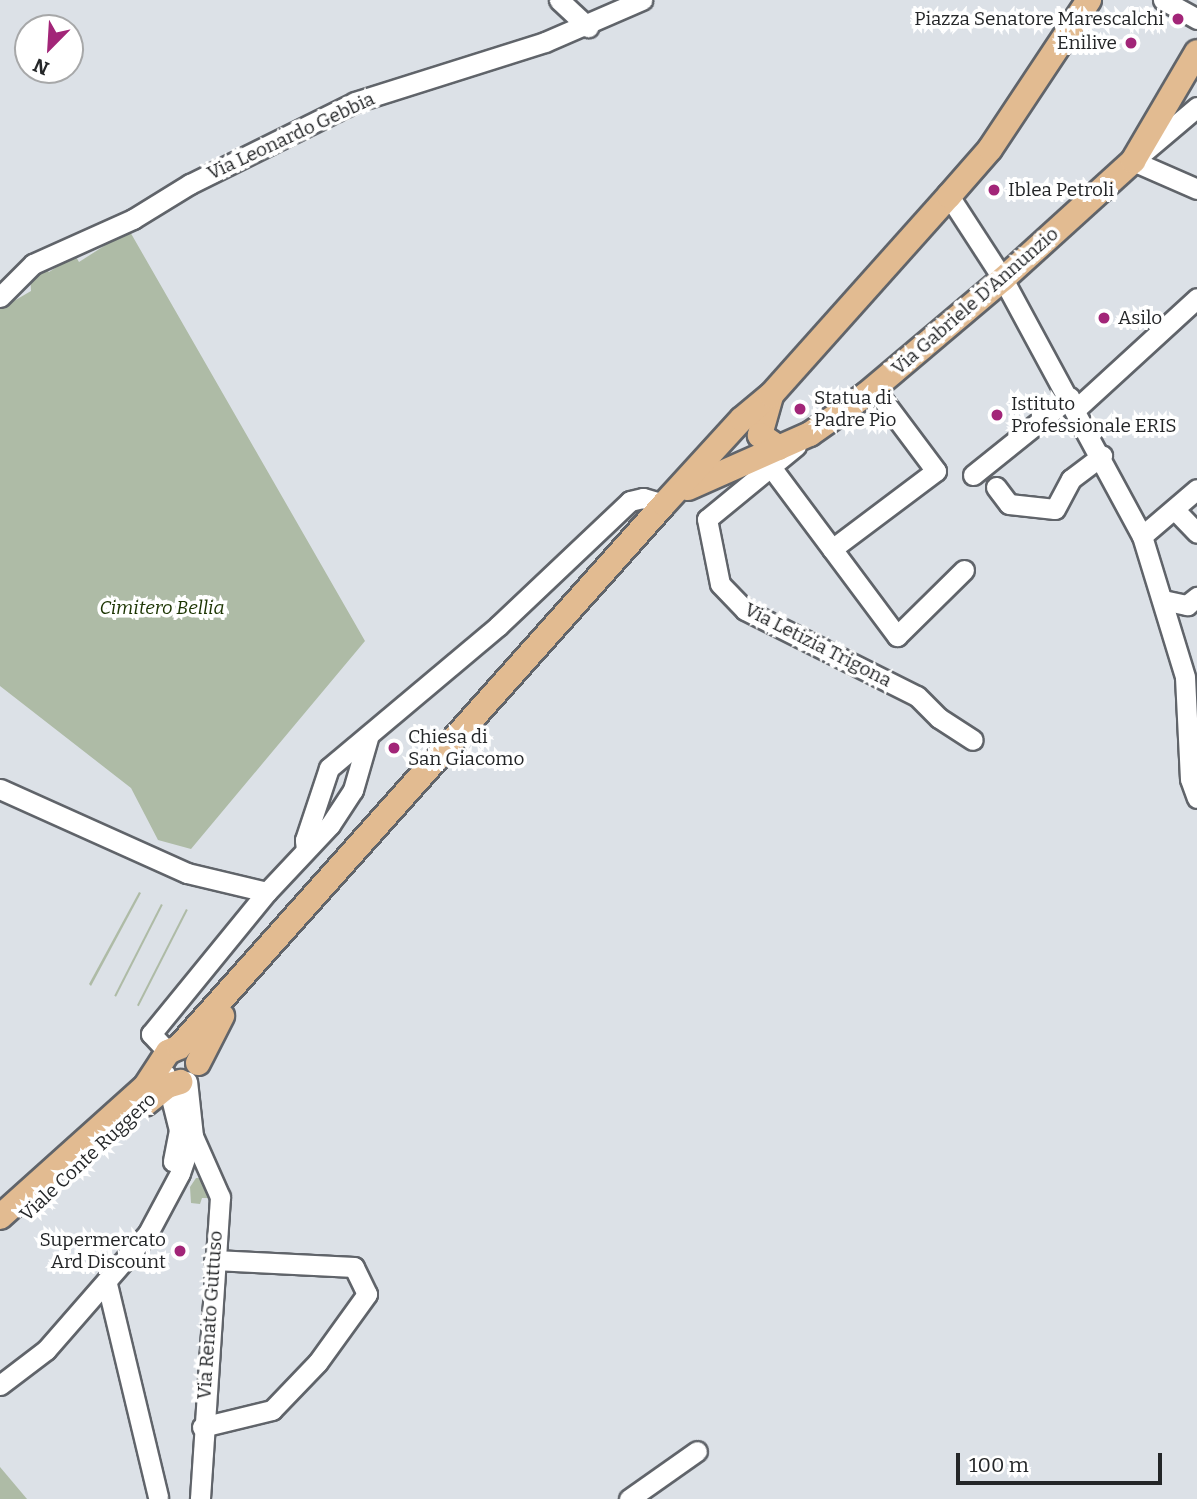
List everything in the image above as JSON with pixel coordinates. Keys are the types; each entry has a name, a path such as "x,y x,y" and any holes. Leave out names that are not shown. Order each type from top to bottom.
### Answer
{"main road":[{"path":"176,1068 276,939 667,500 742,419 771,395 990,149 1089,0"},
{"name":"Via Gabriele D'Annunzio","path":"667,500 770,457 810,434 874,388 1003,279 1133,161 1197,52"},
{"path":"770,457 760,435 771,395"},
{"name":"Viale Conte Ruggero","path":"0,1217 65,1163 145,1087 176,1068"},
{"name":"Viale Conte Ruggero","path":"0,1238 176,1068"}],"street":[{"path":"559,0 588,27"},
{"name":"Via Leonardo Gebbia","path":"0,297 33,264 133,219 190,184 355,102 588,27 642,0"},
{"path":"1163,0 1197,19"},
{"path":"1197,107 1133,161 1197,189"},
{"path":"956,188 1003,279 1102,456 1142,536 1185,677 1190,779 1197,799"},
{"path":"973,475 1073,403 1197,298"},
{"path":"832,549 936,471 874,388"},
{"path":"996,486 1009,504 1055,509 1071,479 1102,456"},
{"path":"770,457 832,549 897,636 964,570"},
{"name":"Via Letizia Trigona","path":"770,457 707,519 720,584 745,610 917,696 939,718 973,740"},
{"path":"1142,536 1197,489"},
{"path":"306,850 305,840 329,768 369,738 527,599 630,501 643,498 667,500"},
{"path":"1174,509 1197,533"},
{"path":"1163,600 1187,605 1197,597"},
{"path":"0,1385 47,1350 107,1284 159,1212 193,1136 176,1068 151,1034 267,892 330,825 353,790 369,738"},
{"path":"0,789 187,873 267,892"},
{"path":"0,807 27,801"},
{"path":"159,1212 178,1145 176,1068"},
{"name":"Via Renato Guttuso","path":"193,1136 220,1197 202,1427 200,1499"},
{"path":"202,1427 272,1410 366,1294 354,1267 214,1260"},
{"path":"107,1284 158,1497"},
{"path":"629,1499 697,1451"}],"green space":[{"name":"Cimitero Bellia","path":"129,230 365,641 191,849 158,840 131,788 0,686 0,309 31,291 30,273 44,268 49,272 75,255 79,262"},
{"path":"139,892 141,893 91,986 89,984"},
{"path":"161,904 163,905 116,997"},
{"path":"186,909 188,910 139,1006"},
{"path":"196,1178 204,1178 209,1198 202,1198 200,1204 191,1203 190,1187"},
{"path":"0,1467 27,1499 0,1499"}],"place":[{"name":"Piazza Senatore Marescalchi","path":"1178,19"},
{"name":"Enilive","path":"1131,43"},
{"name":"Iblea Petroli","path":"994,190"},
{"name":"Asilo","path":"1104,318"},
{"name":"Statua di Padre Pio","path":"800,409"},
{"name":"Istituto Professionale ERIS","path":"997,415"},
{"name":"Chiesa di San Giacomo","path":"394,748"},
{"name":"Supermercato Ard Discount","path":"180,1251"}]}
